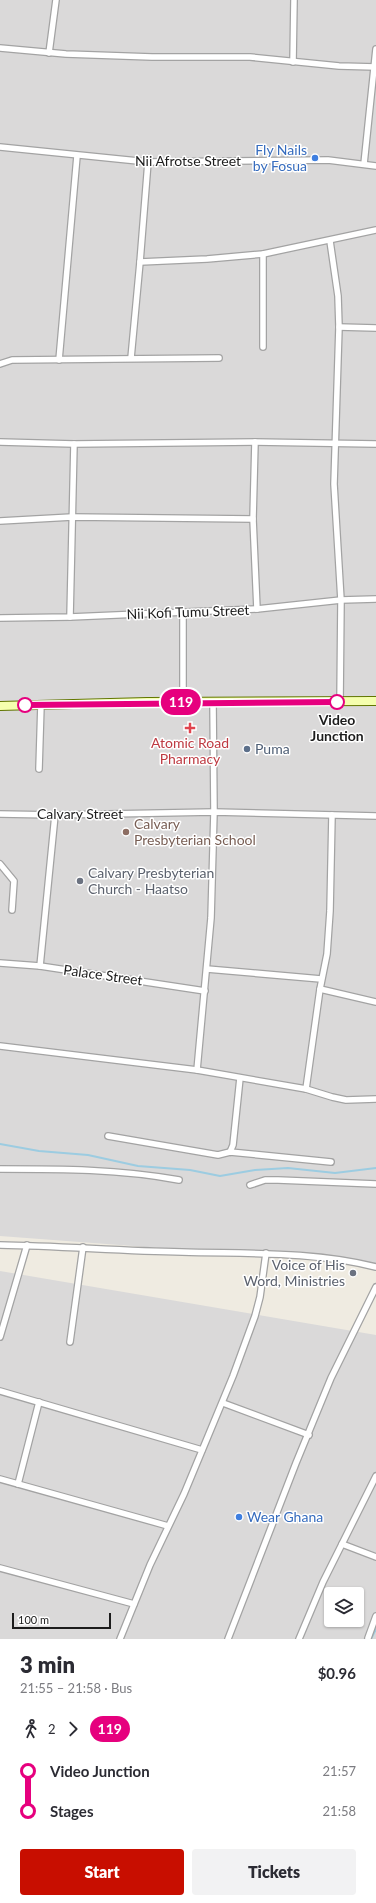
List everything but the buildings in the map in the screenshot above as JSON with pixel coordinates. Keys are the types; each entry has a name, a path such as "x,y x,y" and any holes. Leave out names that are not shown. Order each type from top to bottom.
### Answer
{"main road":[{"path":"0,706 183,702 376,701"}],"street":[{"path":"49,53 56,0"},
{"path":"293,62 294,0"},
{"path":"0,48 49,53 152,57 250,57 293,62 375,67"},
{"path":"364,164 376,49"},
{"name":"Nii Afrotse Street","path":"0,147 148,162 328,160 376,166"},
{"path":"59,360 78,156"},
{"path":"130,358 148,162"},
{"path":"140,262 207,259 263,254 330,241 376,230"},
{"path":"330,241 338,296 339,327 334,484 341,600 340,702"},
{"path":"263,254 263,346"},
{"path":"339,327 376,328"},
{"path":"0,364 12,360 219,358"},
{"path":"0,442 74,444 255,442 376,444"},
{"path":"255,442 253,519 257,609"},
{"path":"70,617 74,444"},
{"path":"0,521 72,517 253,519"},
{"name":"Nii Kofi Tumu Street","path":"0,618 70,617 257,609 341,600 376,599"},
{"path":"183,612 183,702"},
{"path":"197,1070 211,918 214,812 213,702"},
{"path":"39,769 41,705"},
{"name":"Calvary Street","path":"0,814 55,815 214,812 376,816"},
{"path":"40,966 55,815"},
{"path":"306,1090 321,979 327,954 330,911 332,815"},
{"path":"0,864 14,881 12,910"},
{"name":"Palace Street","path":"0,963 40,966 205,991"},
{"path":"207,969 321,979"},
{"path":"320,989 376,1002"},
{"path":"0,1046 197,1070 306,1090 332,1098 346,1100 376,1099"},
{"path":"230,1152 233,1145 240,1078"},
{"path":"108,1136 218,1155 227,1154 230,1152 331,1162"},
{"path":"0,1169 124,1171 179,1180"},
{"path":"250,1184 265,1180 278,1180 376,1184"},
{"path":"0,1245 83,1247 152,1252 266,1253 310,1257 376,1267"},
{"path":"0,1337 27,1245"},
{"path":"70,1342 83,1247"},
{"path":"120,1639 168,1526 184,1494 223,1403 255,1316 260,1297 266,1253"},
{"path":"228,1639 296,1463 309,1435 331,1378 376,1287"},
{"path":"0,1391 202,1450"},
{"path":"18,1484 39,1402"},
{"path":"223,1403 309,1435"},
{"path":"299,1639 323,1582 376,1476"},
{"path":"0,1479 168,1526"},
{"path":"342,1544 376,1557"},
{"path":"0,1568 134,1604"},
{"path":"368,1638 376,1616"}],"shaded area":[{"path":"0,0 376,0 376,1271 348,1262 0,1236"},
{"path":"0,1271 376,1335 376,1639 0,1639"}],"waterway":[{"path":"0,1144 39,1151 88,1155 138,1166 190,1170 220,1176 255,1170 288,1168 335,1173 376,1168"},
{"path":"371,1639 376,1629"}],"bus line":[{"name":"119","path":"25,705 147,702 337,702"}],"place":[{"name":"Fly Nails by Fosua","path":"315,158"},
{"name":"Video Junction","path":"337,702"},
{"name":"Atomic Road Pharmacy","path":"190,728"},
{"name":"Puma","path":"247,749"},
{"name":"Calvary Presbyterian School","path":"126,832"},
{"name":"Calvary Presbyterian Church - Haatso","path":"80,881"},
{"name":"Voice of His Word, Ministries","path":"353,1273"},
{"name":"Wear Ghana","path":"239,1517"}]}
